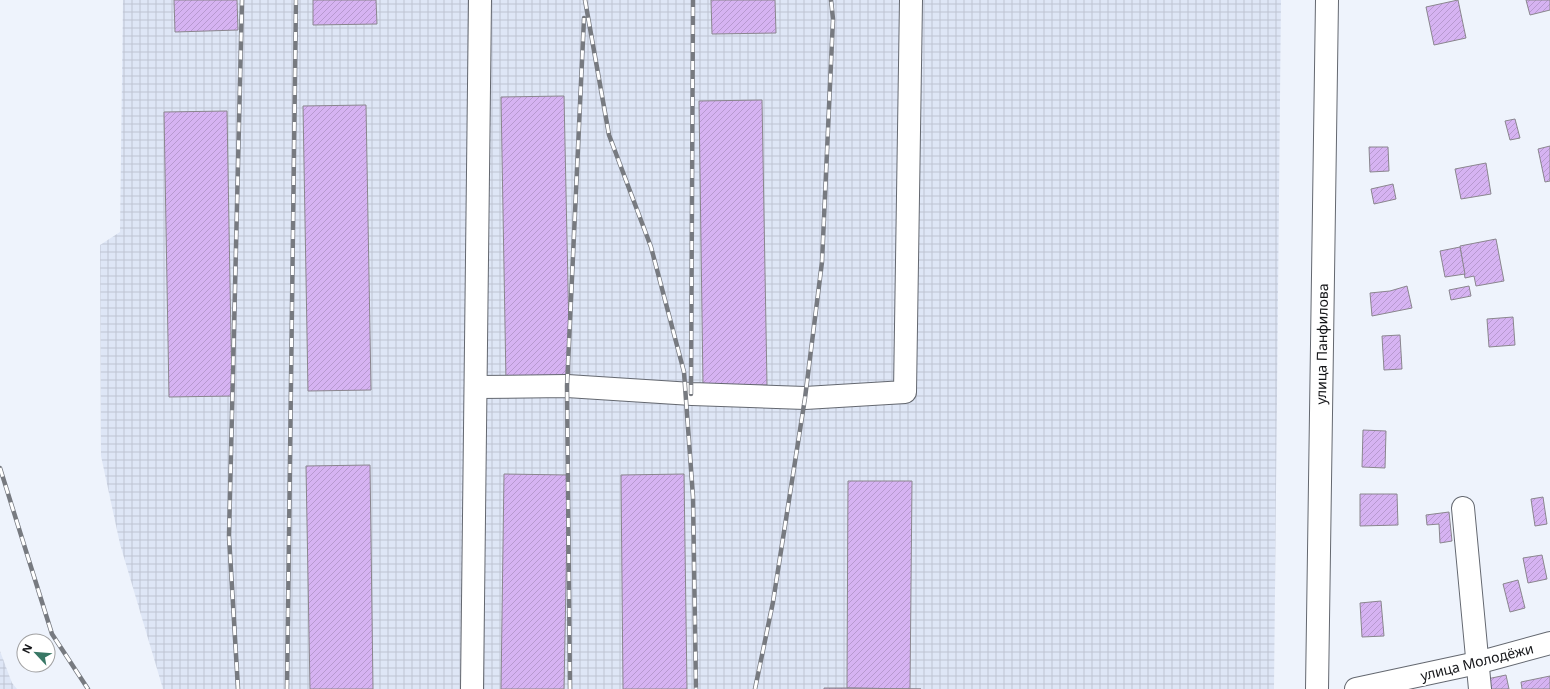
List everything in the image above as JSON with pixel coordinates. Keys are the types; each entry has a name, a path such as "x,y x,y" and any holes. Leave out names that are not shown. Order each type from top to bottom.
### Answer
{"main road":[{"path":"472,689 480,0"},
{"path":"476,386 567,386 692,394 805,398 905,392 911,0"},
{"name":"улица Панфилова","path":"1317,689 1327,0"},
{"path":"1463,508 1480,689"},
{"name":"улица Молодёжи","path":"1356,689 1477,663 1550,644"}],"shaded area":[{"path":"123,0 1281,0 1274,689 163,689 120,544 101,456 100,245 120,232"},
{"path":"0,651 12,683 17,689 0,689"}],"building":[{"path":"174,0 237,0 238,30 175,32"},
{"path":"313,0 376,0 377,24 313,25"},
{"path":"711,0 775,0 776,33 712,34"},
{"path":"1458,0 1466,38 1434,45 1426,7"},
{"path":"1526,0 1550,0 1550,10 1530,15"},
{"path":"564,96 570,381 506,382 501,97"},
{"path":"762,100 767,385 703,386 699,101"},
{"path":"366,105 371,390 308,391 303,106"},
{"path":"227,111 232,396 169,397 164,112"},
{"path":"1515,119 1520,138 1510,140 1505,121"},
{"path":"1550,146 1550,181 1545,182 1538,149"},
{"path":"1369,147 1388,147 1389,171 1370,172"},
{"path":"1486,163 1491,194 1461,199 1455,169"},
{"path":"1393,184 1396,199 1374,204 1371,189"},
{"path":"1496,239 1504,281 1476,286 1474,276 1465,278 1460,246"},
{"path":"1460,247 1465,274 1445,277 1440,251"},
{"path":"1407,286 1412,308 1372,316 1370,293 1390,291"},
{"path":"1469,286 1471,296 1451,300 1449,290"},
{"path":"1513,317 1515,345 1489,347 1487,319"},
{"path":"1400,335 1402,369 1384,370 1382,336"},
{"path":"1363,430 1386,431 1385,468 1362,467"},
{"path":"370,465 373,689 310,689 306,466"},
{"path":"504,474 568,475 564,689 501,689"},
{"path":"684,474 687,689 623,689 621,475"},
{"path":"848,481 912,481 910,689 847,688"},
{"path":"1360,494 1397,494 1398,525 1360,526"},
{"path":"1543,497 1547,524 1535,526 1531,499"},
{"path":"1449,512 1452,541 1440,543 1439,524 1427,525 1426,515"},
{"path":"1542,555 1547,579 1528,583 1523,558"},
{"path":"1518,580 1525,608 1510,612 1503,584"},
{"path":"1381,601 1384,636 1362,637 1360,603"},
{"path":"1506,675 1509,689 1489,689 1487,679"},
{"path":"1550,676 1550,689 1522,689 1521,682"},
{"path":"847,688 921,689 824,689"}],"railway":[{"path":"238,689 229,536 242,0"},
{"path":"287,689 296,0"},
{"path":"585,0 609,135 651,247 684,372 693,497 696,689"},
{"path":"691,394 693,0"},
{"path":"755,689 773,602 805,398 822,262 833,19 831,0"},
{"path":"570,689 567,386 584,18"},
{"path":"0,468 52,634 88,689"}]}
